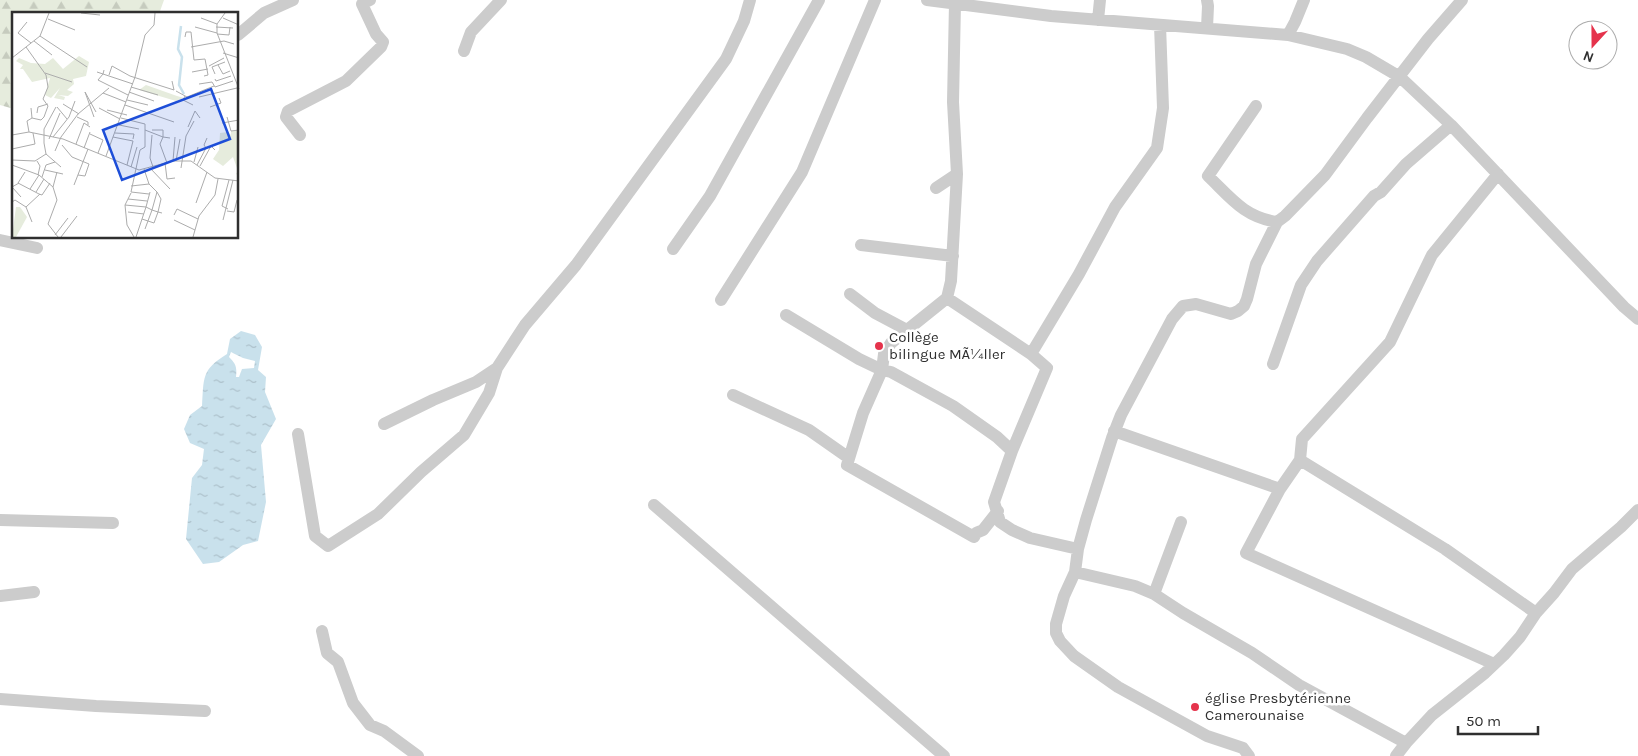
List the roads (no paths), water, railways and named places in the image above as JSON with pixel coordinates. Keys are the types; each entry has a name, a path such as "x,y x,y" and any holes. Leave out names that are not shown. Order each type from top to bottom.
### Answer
{"street":[{"path":"239,33 264,14 293,0"},
{"path":"300,135 286,117 288,111 346,81 384,42 376,34 362,4 370,0"},
{"path":"464,51 471,32 501,0"},
{"path":"298,434 315,536 328,546 378,514 422,472 464,436 489,393 497,368 526,326 576,265 726,59 741,28 750,0"},
{"path":"673,249 710,196 819,0"},
{"path":"721,300 802,172 875,0"},
{"path":"927,0 990,4 1098,20 1288,35 1348,49 1366,56 1400,77 1451,125 1638,319"},
{"path":"1098,20 1100,0"},
{"path":"1207,0 1207,28"},
{"path":"1288,35 1304,0"},
{"path":"1249,756 1243,748 1207,736 1118,687 1074,656 1060,641 1056,633 1056,624 1064,596 1075,572 1078,548 1114,431 1172,319 1183,306 1196,304 1232,314 1244,306 1256,264 1277,222 1325,175 1428,40 1462,0"},
{"path":"955,3 953,102 957,174 951,281 947,298 891,343 884,354 882,370 863,413 847,465 974,537 976,533 983,530 998,511"},
{"path":"1030,354 1079,274 1115,207 1158,148 1163,108 1160,25"},
{"path":"1256,106 1208,176 1244,211 1263,220 1277,222"},
{"path":"1273,364 1302,285 1317,261 1374,196 1406,164 1451,125"},
{"path":"936,188 957,174"},
{"path":"1494,664 1246,552 1280,489 1300,460 1302,439 1390,342 1432,255 1498,174"},
{"path":"0,240 37,248"},
{"path":"861,245 953,256"},
{"path":"850,294 875,313 907,330"},
{"path":"947,298 1030,354 1047,368 1012,451 994,502 1000,522 1030,538 1078,548"},
{"path":"786,315 859,359 882,370 891,372 953,406 1012,451"},
{"path":"384,424 476,382 497,368"},
{"path":"733,395 810,430 849,458"},
{"path":"1114,431 1280,489"},
{"path":"1300,460 1446,548 1536,612"},
{"path":"654,505 944,756"},
{"path":"1396,756 1432,715 1485,674 1520,637 1536,612 1554,593 1572,569 1638,510"},
{"path":"0,520 113,523"},
{"path":"1154,594 1181,522"},
{"path":"1075,572 1135,586 1154,594 1252,653 1299,685 1406,743"},
{"path":"0,596 34,592"},
{"path":"322,631 327,653 338,662 353,703 370,725 384,731 418,756"},
{"path":"0,699 96,706 205,710"}],"water":[{"path":"241,331 255,335 262,347 258,370 266,377 265,392 276,419 261,445 266,502 258,541 243,545 219,562 203,564 186,539 192,478 202,465 204,449 190,443 184,429 190,415 202,406 205,376 212,365 227,354 230,339","holes":["231,352 255,361 254,368 242,369 239,377 236,377 236,366 229,357"]}],"place":[{"name":"Collège bilingue MÃ¼ller","path":"879,346"},
{"name":"église Presbytérienne Camerounaise","path":"1195,707"}]}
